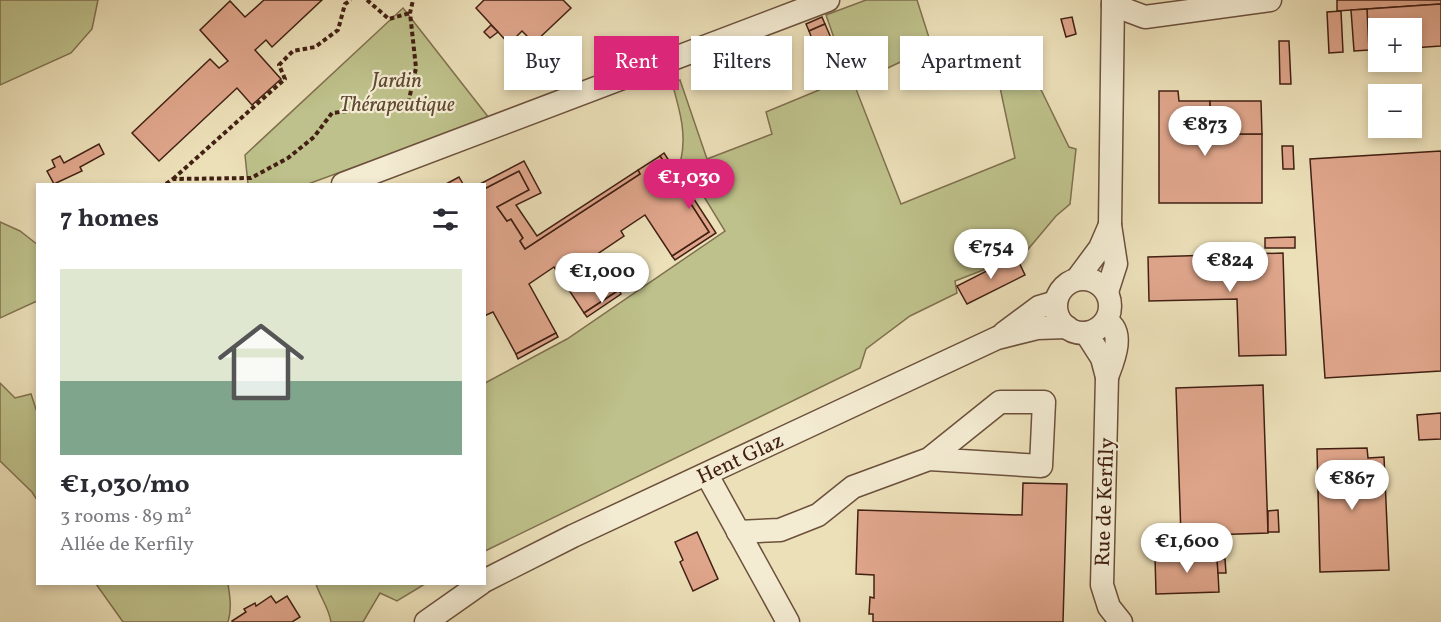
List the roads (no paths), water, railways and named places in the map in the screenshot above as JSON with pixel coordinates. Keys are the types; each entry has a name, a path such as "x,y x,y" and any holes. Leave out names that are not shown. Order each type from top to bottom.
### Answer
{"street":[{"path":"346,183 828,0"},
{"path":"1110,225 1100,248 1077,279 1063,287 1056,302 1061,321 1076,330 1101,327 1106,321 1110,307 1107,292 1116,264 1110,225 1113,2 1145,17 1270,0"},
{"path":"1077,279 1094,281 1107,292"},
{"name":"Hent Glaz","path":"486,580 573,536 997,338 1039,307 1056,302"},
{"name":"Rue de Kerfily","path":"1106,321 1111,323 1117,342 1107,377 1102,585 1109,607 1121,622"},
{"name":"Hent Glaz","path":"997,338 1037,328 1076,330"},
{"name":"Rue de Kerfily","path":"1076,330 1100,353 1107,377"},
{"path":"738,532 780,530 818,515 853,488 929,459 1000,402 1044,402 1041,466 929,459"},
{"path":"707,475 788,622"},
{"path":"426,622 479,585"}],"park label":[{"name":"Jardin Thérapeutique","path":"397,92"}]}
